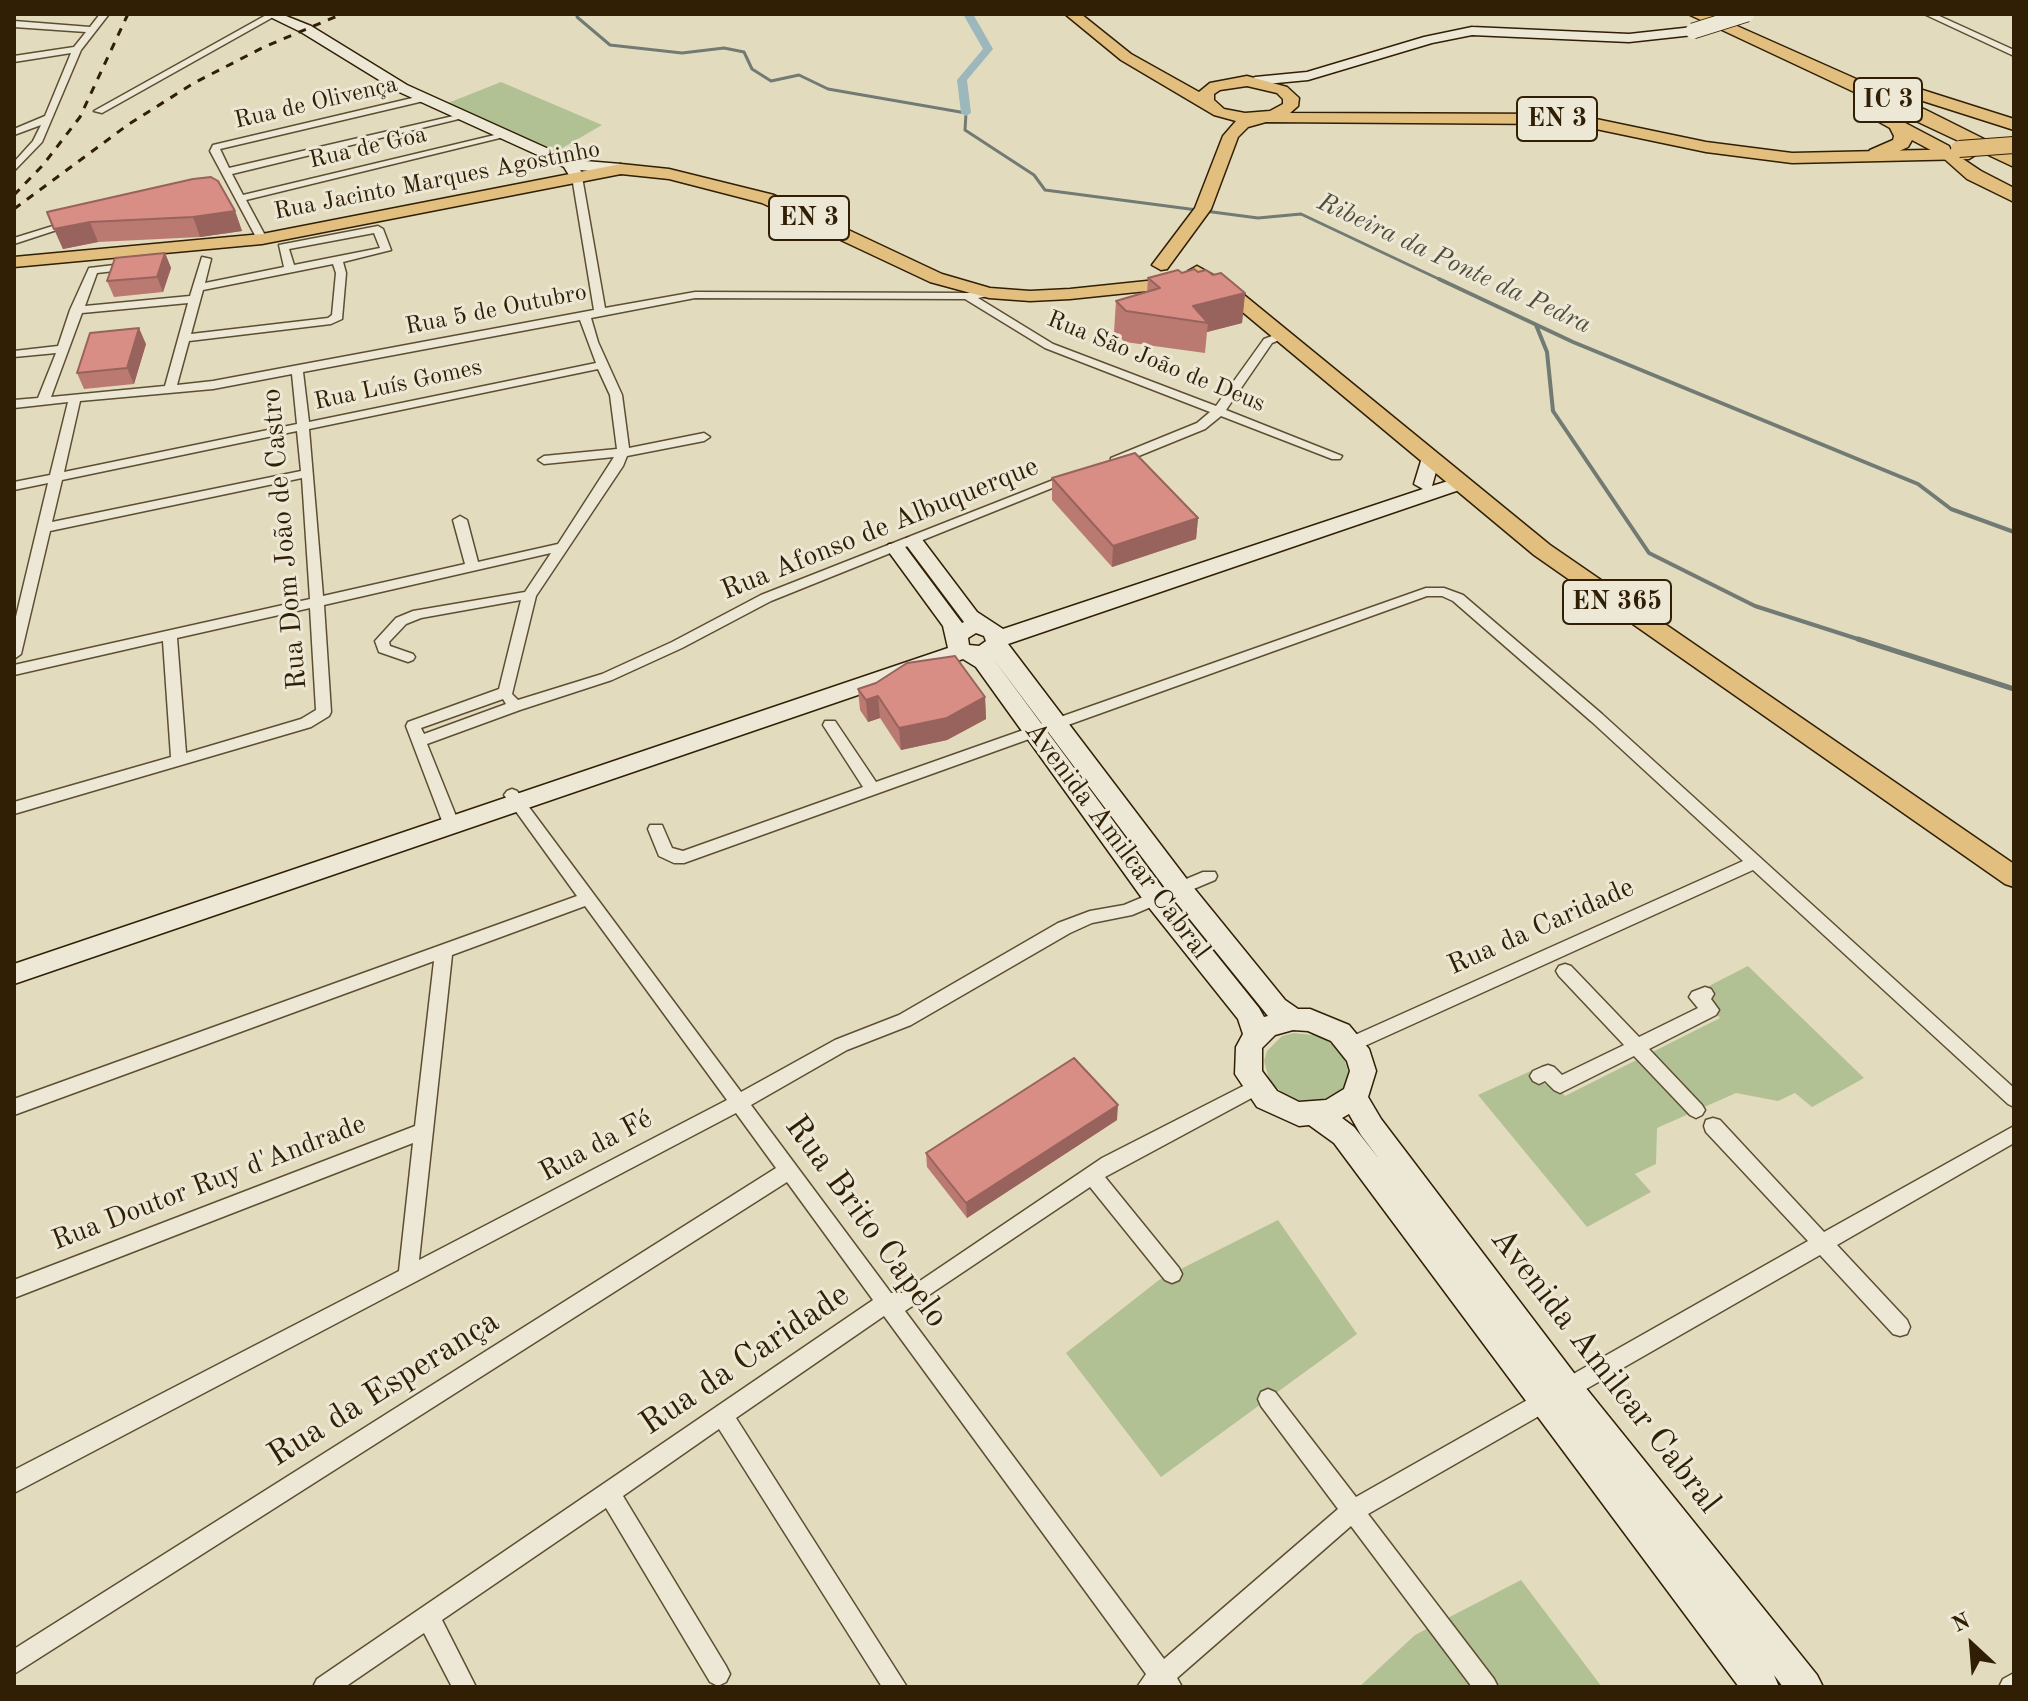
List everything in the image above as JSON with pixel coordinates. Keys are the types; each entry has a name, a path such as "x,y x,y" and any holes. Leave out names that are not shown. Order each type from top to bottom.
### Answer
{"highway":[{"name":"IC 3","path":"1705,14 1942,124 2014,153"},
{"name":"IC 3","path":"1694,22 1768,44"},
{"path":"1768,44 2014,125"},
{"path":"1768,44 1898,126 1955,152 1974,175"},
{"path":"1877,154 1902,143 1903,136 1898,126"},
{"path":"1913,157 1974,175 2014,196"}],"main road":[{"path":"1072,14 1114,49 1211,107 1228,123 1231,136"},
{"path":"1159,76 1191,83 1227,82"},
{"name":"EN 3","path":"1227,82 1255,81 1280,88 1308,110 1337,116"},
{"path":"1211,107 1208,91 1227,82"},
{"path":"1201,214 1166,276 1197,280 1195,269 1185,258 1185,251 1201,214 1231,136 1242,124 1284,111 1290,98"},
{"name":"EN 3","path":"1211,107 1237,117 1263,118 1337,116 1567,120 1706,147 1825,159 1913,157 1955,152"},
{"name":"EN 3","path":"1774,155 2014,153"},
{"name":"Rua Jacinto Marques Agostinho","path":"262,239 573,171 621,169 698,180 768,199 936,278"},
{"name":"EN 3","path":"14,262 92,255 201,252 223,243 262,239"},
{"name":"EN 3","path":"936,278 989,293 1030,296 1107,288 1166,276 1177,263 1195,269"},
{"name":"EN 365","path":"1195,269 1227,290 1430,461 1443,483 1486,503 1542,550 2014,877"},
{"name":"EN 365","path":"1166,276 1239,303"}],"street":[{"path":"14,168 37,142 77,49 105,14"},
{"path":"1255,81 1281,81 1317,74 1429,40 1472,31 1629,38 1694,22 1747,14"},
{"path":"1928,14 2014,53"},
{"path":"99,111 268,15 306,29 425,98 573,171 600,312"},
{"path":"14,24 92,30"},
{"path":"14,59 77,49"},
{"path":"1290,98 1295,84 1317,74"},
{"name":"Rua de Olivença","path":"227,172 215,151 216,147 425,98"},
{"path":"262,239 227,172 462,117"},
{"path":"14,132 49,118"},
{"name":"Rua de Goa","path":"242,198 503,136"},
{"path":"219,189 234,185"},
{"path":"14,241 81,221"},
{"path":"76,310 196,294 386,250 378,229 283,247 290,270"},
{"path":"170,389 196,294 201,252"},
{"path":"185,338 331,321 338,317 341,273 337,260"},
{"path":"43,402 93,270 150,265"},
{"path":"917,296 932,287 936,278"},
{"name":"Rua 5 de Outubro","path":"14,404 213,385 695,295 967,296 989,293"},
{"name":"Rua São João de Deus","path":"967,296 1049,346 1336,456"},
{"path":"510,699 529,596 617,466 623,451 616,395 592,342 585,316"},
{"path":"1098,468 1201,426 1218,412 1268,341 1280,336"},
{"path":"14,354 62,349"},
{"name":"Rua Luís Gomes","path":"14,486 602,365"},
{"name":"Rua Dom João de Castro","path":"14,808 312,722 321,716 326,708 297,370"},
{"path":"14,654 22,596 44,528 75,398"},
{"path":"544,460 637,451 704,437"},
{"path":"44,528 308,473"},
{"name":"Rua Afonso de Albuquerque","path":"450,821 419,741 510,699 607,677 677,645 766,598 1083,474"},
{"path":"14,963 514,800 961,645 970,627 993,634 1443,483"},
{"path":"460,520 472,566"},
{"name":"Avenida Amilcar Cabral","path":"905,545 970,617 993,634 1045,729 1156,898 1250,1015 1256,1035"},
{"name":"Avenida Amilcar Cabral","path":"905,545 953,625 961,645 984,662 1045,729 1276,1007 1293,1019"},
{"path":"14,670 561,547"},
{"path":"656,829 665,852 674,857 684,857 1426,592 1444,592 1458,598 1597,718 2014,1099"},
{"path":"408,657 384,649 382,641 401,621 418,614 529,596"},
{"path":"170,635 179,761"},
{"path":"830,725 874,791"},
{"name":"Rua Brito Capelo","path":"514,800 886,1303 1160,1683"},
{"path":"14,974 450,821"},
{"name":"Rua da Caridade","path":"1352,1044 1753,863"},
{"name":"Rua da Fé","path":"14,1482 738,1103 841,1045 905,1020 1064,928 1090,917 1126,911 1209,876"},
{"path":"14,1107 587,899"},
{"path":"408,1275 444,951"},
{"path":"1565,971 1696,1110"},
{"path":"1539,1076 1548,1072 1560,1085 1710,1010 1698,997 1705,994"},
{"path":"1293,1019 1326,1024 1352,1044 1363,1071 1361,1084 1354,1097 1331,1111 1316,1114 1282,1108 1255,1088 1248,1074 1246,1060 1256,1035 1266,1027 1293,1019"},
{"name":"Rua da Caridade","path":"325,1687 886,1303 905,1302 1092,1176 1255,1088"},
{"name":"Avenida Amilcar Cabral","path":"1354,1097 1371,1127 1555,1394 1761,1687"},
{"name":"Avenida Amilcar Cabral","path":"1316,1114 1344,1135 1555,1394 1805,1687"},
{"path":"1713,1126 1900,1327"},
{"name":"Rua Doutor Ruy d'Andrade","path":"14,1289 425,1130"},
{"path":"1160,1683 1352,1511 2014,1134"},
{"name":"Rua da Esperança","path":"14,1662 788,1171"},
{"path":"1092,1176 1172,1274"},
{"path":"1268,1399 1486,1687"},
{"path":"722,1415 895,1687"},
{"path":"609,1493 718,1674"},
{"path":"428,1616 464,1687"}],"green space":[{"path":"501,82 602,125 552,154 443,105"},
{"path":"1748,966 1864,1078 1812,1107 1795,1093 1778,1101 1736,1093 1657,1128 1656,1164 1635,1174 1651,1192 1587,1227 1478,1095 1533,1070 1546,1085 1552,1082 1565,1096 1720,1018 1701,990"},
{"path":"1294,1033 1321,1036 1342,1052 1349,1074 1338,1094 1315,1102 1302,1101 1289,1098 1270,1082 1264,1061 1267,1051 1282,1036"},
{"path":"1278,1220 1357,1334 1161,1477 1066,1353 1159,1280"},
{"path":"1521,1580 1602,1687 1359,1687 1415,1635"}],"building":[{"path":"211,177 218,181 235,211 193,217 90,222 54,229 47,212 193,179"},
{"path":"165,253 157,277 107,281 115,258"},
{"path":"1194,269 1198,272 1206,270 1213,275 1221,273 1245,293 1193,306 1208,323 1126,311 1116,301 1160,288 1148,278"},
{"path":"139,328 127,368 77,373 90,333"},
{"path":"1135,453 1198,518 1113,546 1052,478"},
{"path":"955,656 985,697 947,718 899,728 878,696 866,700 858,689 876,683 907,663"},
{"path":"1074,1058 1118,1105 966,1203 926,1153"}],"waterway":[{"name":"Ribeira da Ponte da Pedra","path":"578,14 577,17 610,45 682,53 724,48 744,52 752,69 771,81 799,75 828,89 966,113 965,130 1034,175 1045,190 1258,218 1301,214 1443,281"},
{"path":"966,113 962,80 988,49 968,14"},
{"name":"Ribeira da Ponte da Pedra","path":"1439,279 1573,342 1918,484 1951,509 2014,532"},
{"path":"1536,325 1547,352 1553,411 1649,553 1755,606 1864,641"},
{"path":"1858,639 2014,689"}],"railway":[{"path":"14,195 43,165 80,117 128,14"},
{"path":"14,209 129,124 194,83 264,47 342,14"}]}
